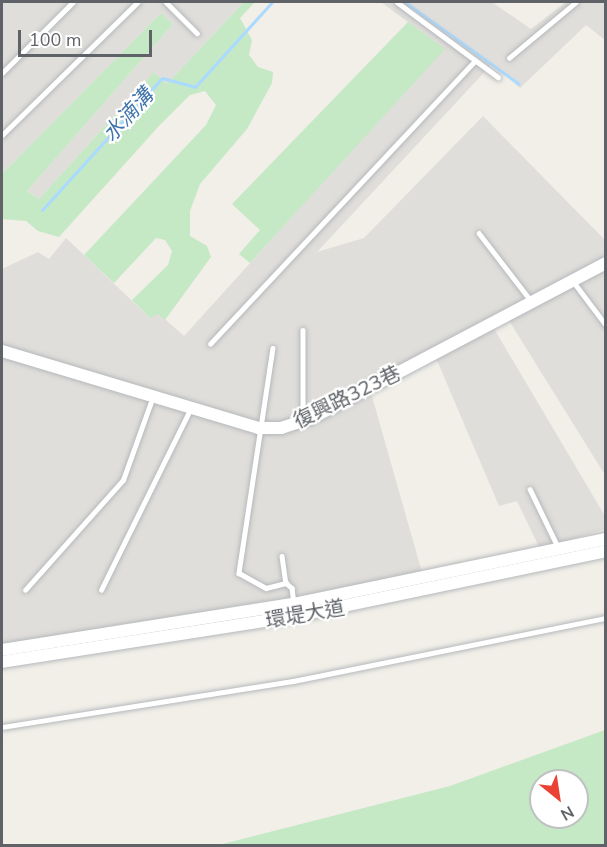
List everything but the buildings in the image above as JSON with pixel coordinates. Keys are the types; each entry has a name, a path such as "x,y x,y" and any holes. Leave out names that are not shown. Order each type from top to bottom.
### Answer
{"street":[{"name":"復興路323巷","path":"2,351 258,428 303,422 606,263"},
{"name":"環堤大道","path":"2,650 294,604 606,539"},
{"name":"環堤大道","path":"2,662 296,616 606,551"}],"lane":[{"path":"2,73 73,2"},
{"path":"2,135 138,2"},
{"path":"166,2 196,33"},
{"path":"170,7 175,2"},
{"path":"397,2 474,62 498,77"},
{"path":"509,58 574,2"},
{"path":"210,344 474,62"},
{"path":"479,232 532,302"},
{"path":"573,280 606,325"},
{"path":"303,330 303,422"},
{"path":"273,348 258,428 239,573 266,588 286,583"},
{"path":"25,590 123,480 153,396"},
{"path":"101,590 191,408"},
{"path":"531,489 560,550"},
{"path":"282,556 286,583 292,588 294,604"},
{"path":"2,726 293,681 606,618"}],"shaded area":[{"path":"2,2 244,2 167,84 154,72 39,199 27,191 173,24 161,13 2,174"},
{"path":"381,2 492,2 531,29 566,2 605,2 605,40 586,25 520,88 492,64 317,252 364,238 483,116 605,240 605,475 508,319 493,327 605,516 605,529 540,549 517,501 499,506 436,358 370,389 423,576 2,644 2,269 38,252 49,259 66,238 150,318 158,313 184,336 444,49"}],"green space":[{"path":"244,2 255,2 240,18 252,40 249,55 258,67 273,72 272,83 247,129 200,184 190,211 190,236 207,246 211,257 165,320 158,314 150,318 132,300 168,265 172,251 165,240 156,238 114,283 84,255 206,125 216,105 205,91 190,95 158,127 59,237 38,231 26,221 2,219 2,174 161,13 173,24 27,191 39,199 154,72 167,84"},
{"path":"408,22 445,49 250,263 239,254 260,230 232,204"},
{"path":"605,730 605,845 219,845 450,786"}],"waterway":[{"name":"水湳溝","path":"42,210 162,78 195,87 272,2"},
{"path":"405,2 519,84"}]}
